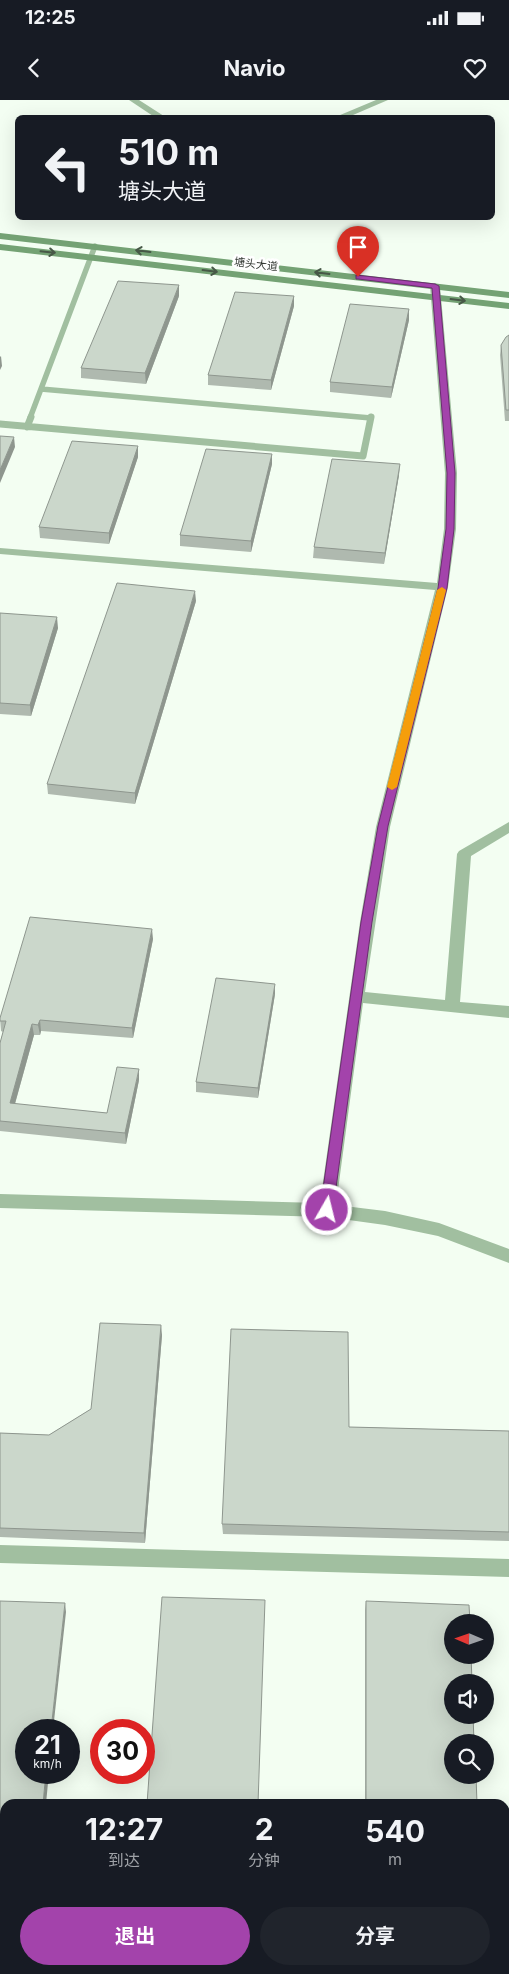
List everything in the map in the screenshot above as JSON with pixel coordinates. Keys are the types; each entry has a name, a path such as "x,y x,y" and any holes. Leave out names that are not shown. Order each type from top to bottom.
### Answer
{"main road":[{"name":"塘头大道","path":"0,236 95,246 436,292 509,306"},
{"name":"塘头大道","path":"0,247 436,292 509,295"}],"street":[{"path":"133,100 158,115"},
{"path":"345,115 384,100"},
{"path":"327,1210 383,826 442,588 450,529 451,473 436,292"},
{"path":"0,552 442,588"},
{"path":"452,1007 464,854 509,827"},
{"path":"357,997 509,1012"},
{"path":"0,1200 327,1210 385,1218 439,1230 509,1256"},
{"path":"0,1554 509,1568"}],"lane":[{"path":"27,427 95,246"},
{"path":"0,424 363,456 371,417 41,389"}],"building":[{"path":"118,281 179,285 145,373 81,368"},
{"path":"235,292 294,296 271,380 208,375"},
{"path":"350,304 409,309 392,387 330,382"},
{"path":"509,335 509,410 506,410 501,345"},
{"path":"0,436 14,437 0,470"},
{"path":"72,441 138,446 109,533 39,527"},
{"path":"206,449 272,454 251,541 180,535"},
{"path":"332,459 400,464 385,553 314,547"},
{"path":"117,583 195,591 135,793 47,784"},
{"path":"0,613 57,617 30,705 0,703"},
{"path":"30,917 152,929 132,1028 40,1020 38,1025 32,1024 10,1103 107,1113 117,1067 139,1069 125,1133 0,1121 0,1043 6,1021 0,1021 0,1018"},
{"path":"216,978 275,984 258,1088 196,1082"},
{"path":"100,1323 161,1325 144,1533 0,1528 0,1433 49,1435 91,1409"},
{"path":"231,1329 348,1332 349,1427 509,1431 509,1532 222,1524"},
{"path":"162,1597 265,1600 258,1799 147,1799 148,1784 155,1784 155,1719 153,1719"},
{"path":"0,1601 65,1603 52,1719 15,1719 15,1784 45,1784 43,1799 0,1799"},
{"path":"366,1601 469,1605 470,1614 444,1614 444,1664 471,1664 472,1674 444,1674 444,1724 473,1724 474,1734 444,1734 444,1784 476,1784 477,1799 366,1799"}],"slow traffic":[{"path":"392,787 442,590"}],"route":[{"path":"327,1210 367,922 383,826 442,588 450,529 451,473 435,286 358,277"}]}
